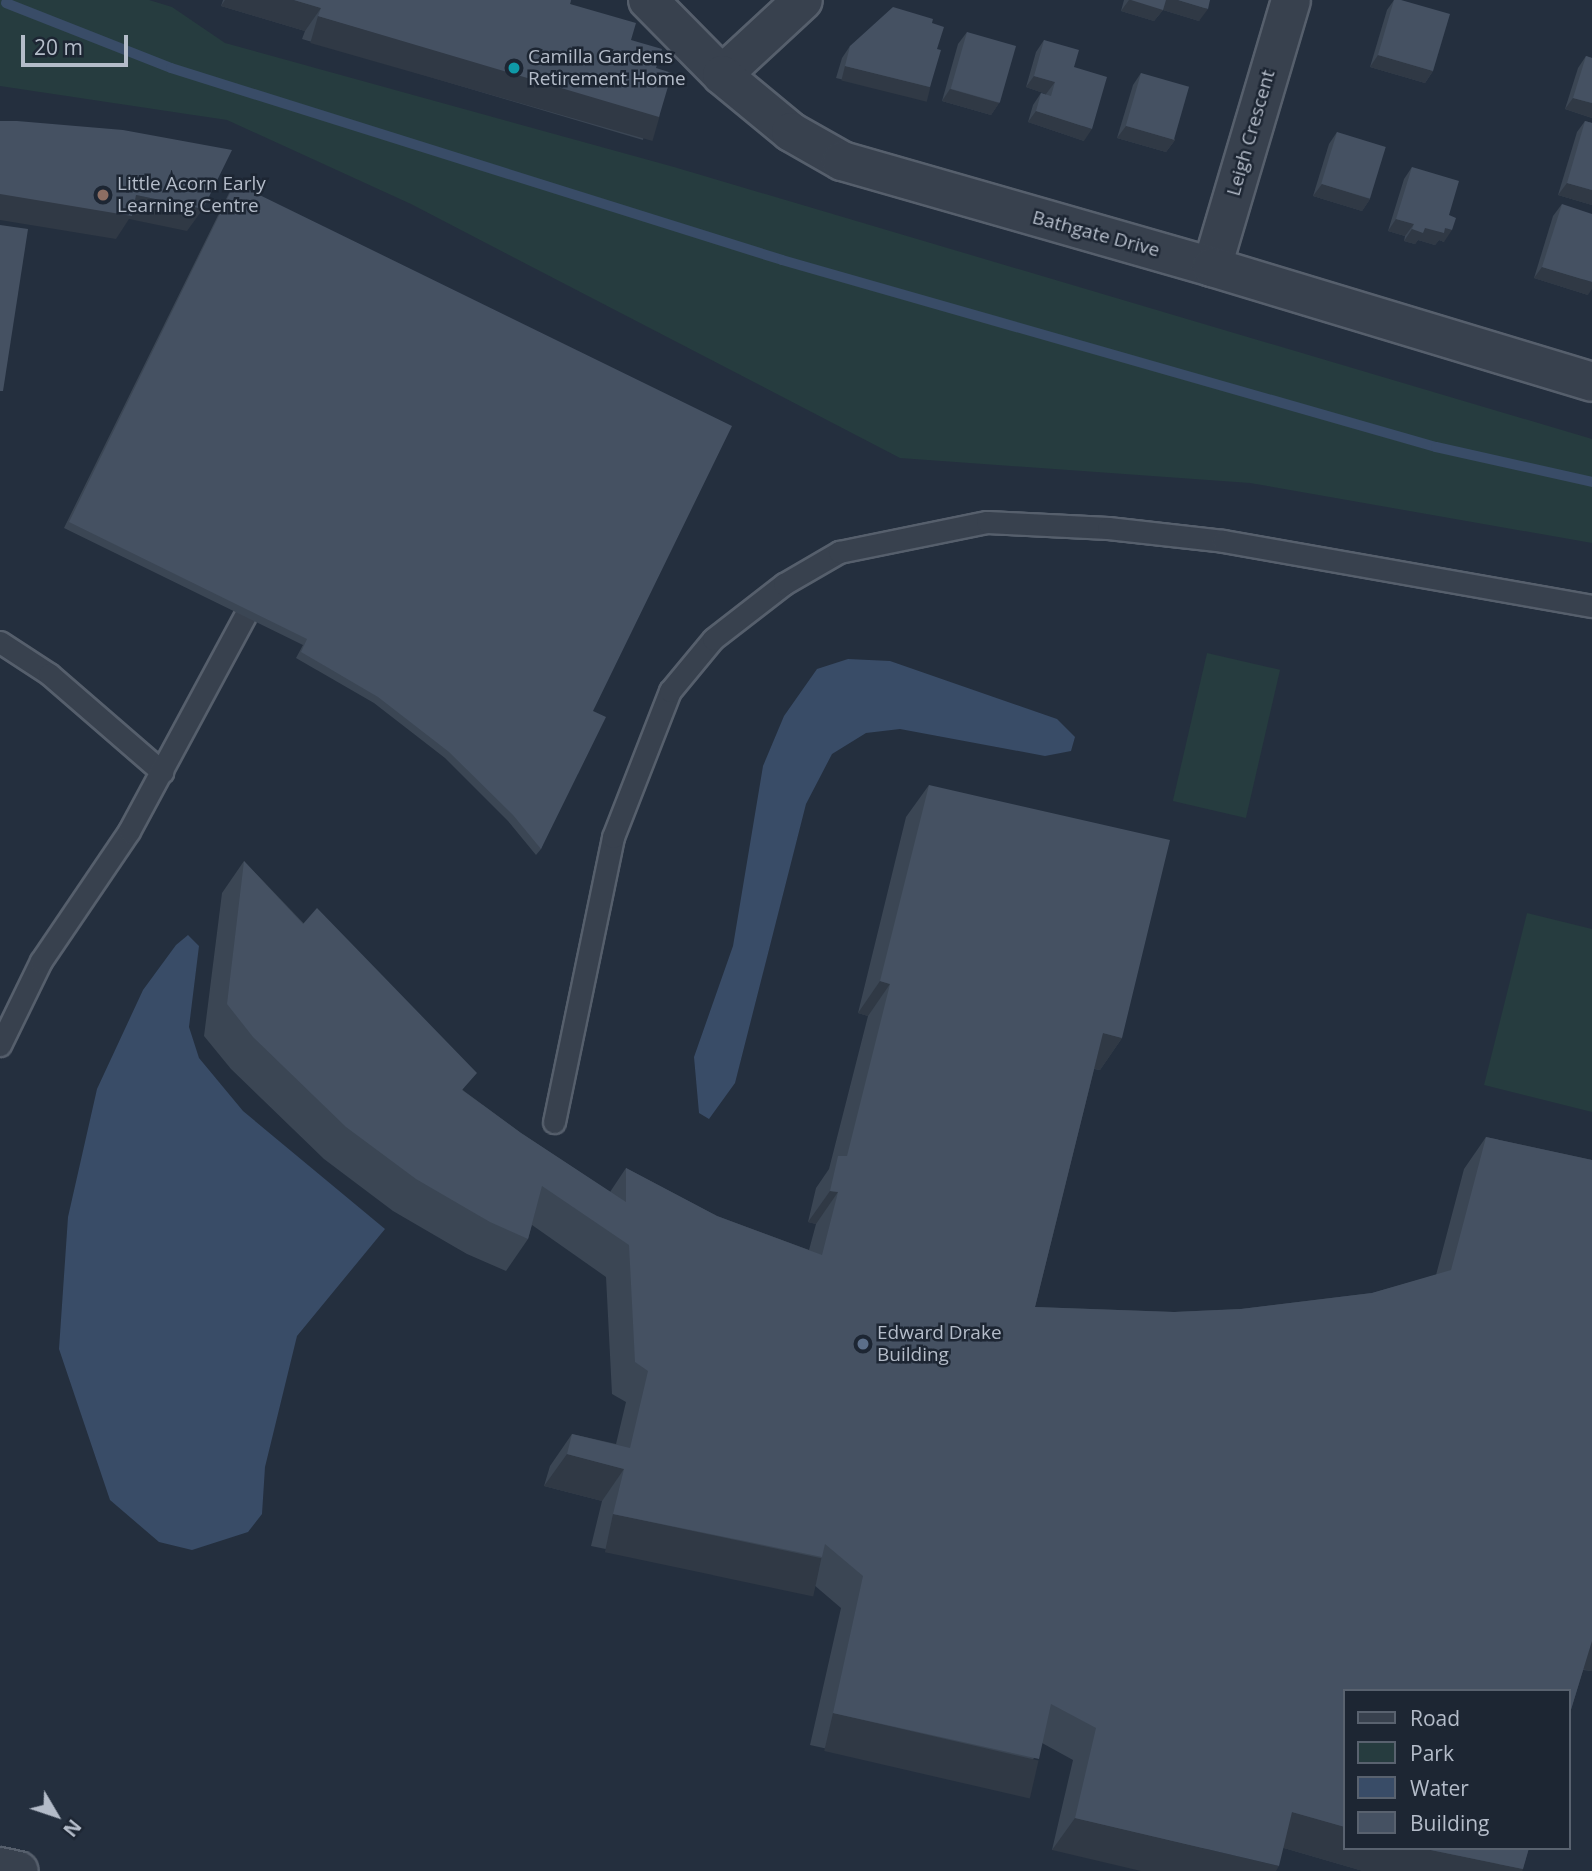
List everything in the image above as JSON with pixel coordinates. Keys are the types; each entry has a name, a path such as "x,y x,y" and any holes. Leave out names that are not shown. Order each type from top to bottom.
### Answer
{"street":[{"name":"Bathgate Drive","path":"648,0 722,75 791,132 842,162 1212,267 1592,382"},
{"path":"722,75 803,0"},
{"name":"Leigh Crescent","path":"1212,267 1291,0"},
{"path":"0,1867 19,1871"}],"lane":[{"path":"554,1122 613,837 670,691 713,639 784,584 839,552 987,522 1108,528 1223,541 1592,606"},
{"path":"0,1045 41,961 129,831 245,616"},
{"path":"0,642 49,674 162,772"}],"green space":[{"path":"0,0 149,0 172,7 225,43 674,167 1592,439 1592,543 1250,483 900,458 411,204 227,120 0,86"},
{"path":"1207,653 1280,670 1246,818 1173,801"},
{"path":"1527,913 1592,929 1592,1112 1484,1085"}],"water":[{"path":"848,659 890,661 1057,719 1075,737 1071,751 1045,756 900,729 866,733 832,754 806,804 735,1083 709,1119 699,1113 694,1057 733,946 763,766 784,716 817,669"},
{"path":"188,935 199,946 189,1027 199,1058 243,1111 385,1229 297,1336 265,1467 262,1514 248,1532 192,1550 159,1542 110,1500 59,1349 68,1217 97,1089 143,990 176,945"}],"building":[{"name":"Camilla Gardens Retirement Home","path":"294,0 571,0 570,4 636,23 631,40 662,49 656,68 672,73 659,117 318,16 321,8"},
{"path":"1131,0 1166,0 1163,10"},
{"path":"1178,0 1210,0 1208,9"},
{"path":"1394,0 1450,14 1433,71 1378,55"},
{"path":"893,7 933,19 932,23 944,27 937,49 941,50 930,87 845,66 850,46"},
{"path":"967,32 1016,46 1000,103 951,89"},
{"path":"1044,40 1079,50 1074,67 1107,77 1092,129 1036,111 1041,93 1051,96 1055,82 1034,76"},
{"path":"1586,56 1592,58 1592,103 1573,98"},
{"path":"1141,73 1189,87 1174,140 1126,126"},
{"name":"Little Acorn Early Learning Centre","path":"0,121 123,130 232,150 203,209 136,195 132,216 0,194"},
{"path":"1585,121 1592,123 1592,190 1567,183"},
{"path":"1337,132 1386,147 1370,199 1321,184"},
{"path":"1412,167 1459,181 1449,215 1456,218 1452,230 1445,228 1444,233 1425,228 1423,233 1412,229 1414,224 1396,219"},
{"path":"235,183 732,426 593,711 606,717 541,849 513,815 449,752 378,697 301,652 307,639 69,522"},
{"path":"1562,204 1592,214 1592,282 1542,267"},
{"path":"0,225 28,229 3,391 0,391"},
{"name":"Edward Drake Building","path":"929,785 1170,840 1122,1038 1103,1033 1035,1307 1174,1312 1241,1309 1372,1293 1451,1270 1486,1137 1592,1160 1592,1641 1571,1709 1571,1689 1344,1689 1344,1827 1292,1812 1279,1866 1075,1818 1096,1728 1051,1704 1039,1759 833,1713 863,1576 825,1544 822,1557 613,1514 624,1469 567,1454 572,1434 630,1448 648,1371 635,1362 629,1245 542,1186 528,1239 490,1222 416,1179 346,1127 253,1037 227,1004 244,861 303,924 317,908 477,1073 462,1090 521,1133 626,1202 626,1168 717,1216 822,1255 838,1192 830,1191 838,1156 847,1156 890,984 880,981"},
{"path":"1431,1850 1528,1850 1523,1869"}],"waterway":[{"path":"6,3 171,68 782,260 1436,447 1592,482"}],"place":[{"name":"Camilla Gardens Retirement Home","path":"514,68"},
{"name":"Little Acorn Early Learning Centre","path":"103,195"},
{"name":"Edward Drake Building","path":"863,1344"}]}
